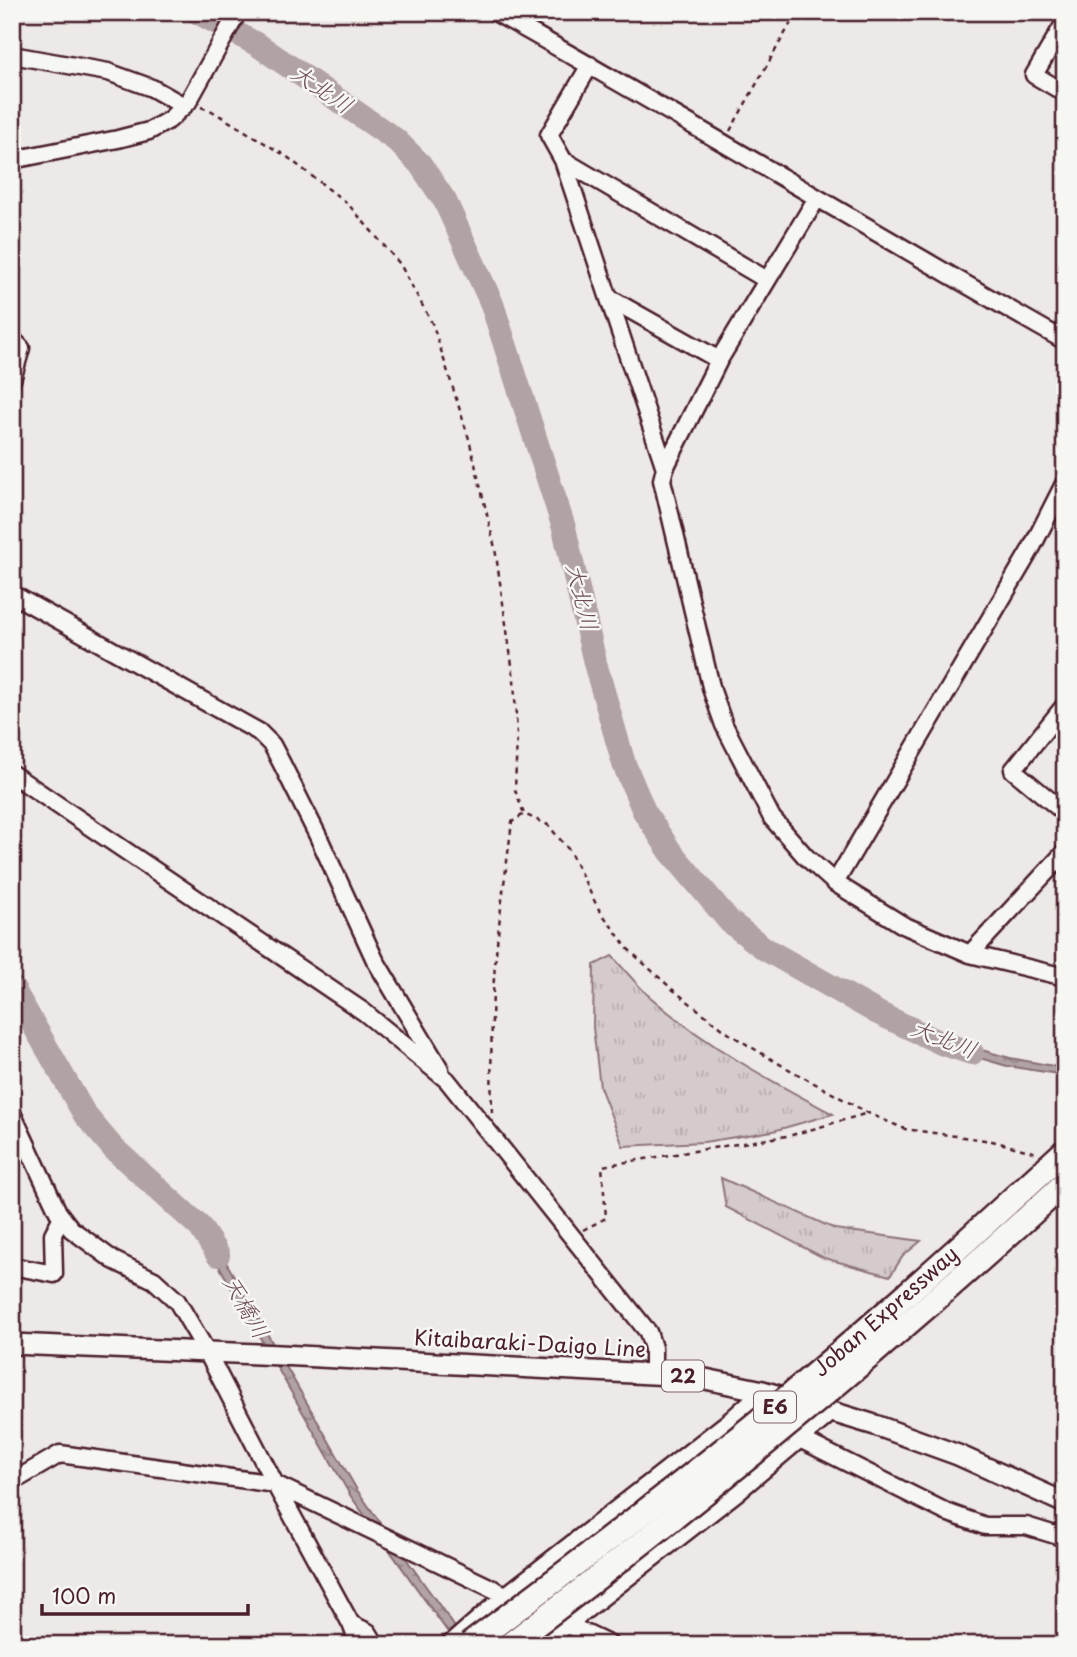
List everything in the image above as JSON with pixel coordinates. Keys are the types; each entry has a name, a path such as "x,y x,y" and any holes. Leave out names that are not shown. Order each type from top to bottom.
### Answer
{"highway":[{"name":"Joban Expressway","path":"469,1645 740,1436 946,1261 1065,1151"},
{"name":"Joban Expressway","path":"509,1645 754,1454 968,1272 1065,1183"}],"main road":[{"name":"Kitaibaraki-Daigo Line","path":"12,1344 273,1354 691,1376 763,1391 832,1412 957,1455 1065,1503"}],"street":[{"path":"12,160 118,139 149,131 170,120 186,104 238,12"},
{"path":"495,12 1065,341"},
{"path":"1065,22 1034,75 1065,93"},
{"path":"12,55 108,72 186,104"},
{"path":"590,65 549,135 563,160 665,468"},
{"path":"563,160 767,280"},
{"path":"817,198 719,360 665,468 662,480 712,691 724,725 772,818 805,856 835,883 902,925 970,954 1065,976"},
{"path":"609,298 719,360"},
{"path":"12,339 21,348 12,380"},
{"path":"835,883 1031,549 1065,482"},
{"path":"12,594 259,732 272,745 318,836 375,960 447,1080 648,1332 653,1348 653,1373"},
{"path":"1065,705 1013,770 1065,813"},
{"path":"12,774 364,1012 447,1080"},
{"path":"970,954 1065,852"},
{"path":"12,1113 62,1217 71,1230 113,1260 154,1280 172,1294 207,1352 351,1624 359,1645"},
{"path":"12,1266 54,1274 53,1234 62,1217"},
{"path":"449,1645 505,1596 732,1419 763,1391"},
{"path":"541,1645 736,1493 832,1412"},
{"path":"800,1439 946,1512 985,1526 1026,1526 1065,1538"},
{"path":"12,1482 60,1454 275,1484 610,1645"},
{"path":"351,1624 368,1632 376,1645"}],"path":[{"path":"724,142 797,12"},
{"path":"186,104 212,111 286,156 348,204 400,264 433,325 469,439 495,548 514,679 517,735 515,790 524,814 548,825 569,850 598,908 628,949 672,989 728,1032 868,1113 905,1129 992,1142 1041,1154"},
{"path":"493,1138 493,992 512,822 524,814"},
{"path":"570,1236 606,1218 602,1166 792,1135 868,1113"}],"green space":[{"path":"612,956 649,996 692,1030 761,1074 833,1114 773,1131 704,1142 623,1146 600,1087 593,1027 594,965"},
{"path":"721,1178 835,1229 921,1241 903,1256 890,1276 824,1258 726,1207"}],"water":[{"path":"942,1039 1010,1058 1065,1068 1065,1075 1007,1066 939,1046"},
{"path":"204,1224 357,1490 457,1630 450,1635 350,1495 196,1229"}],"waterway":[{"name":"大北川","path":"197,12 258,45 396,140 420,164 445,201 492,304 564,528 595,663 624,764 644,811 670,851 730,922 765,949 878,1013 941,1043 972,1053"},
{"name":"天橋川","path":"12,987 85,1115 113,1148 200,1227 218,1255"}]}
